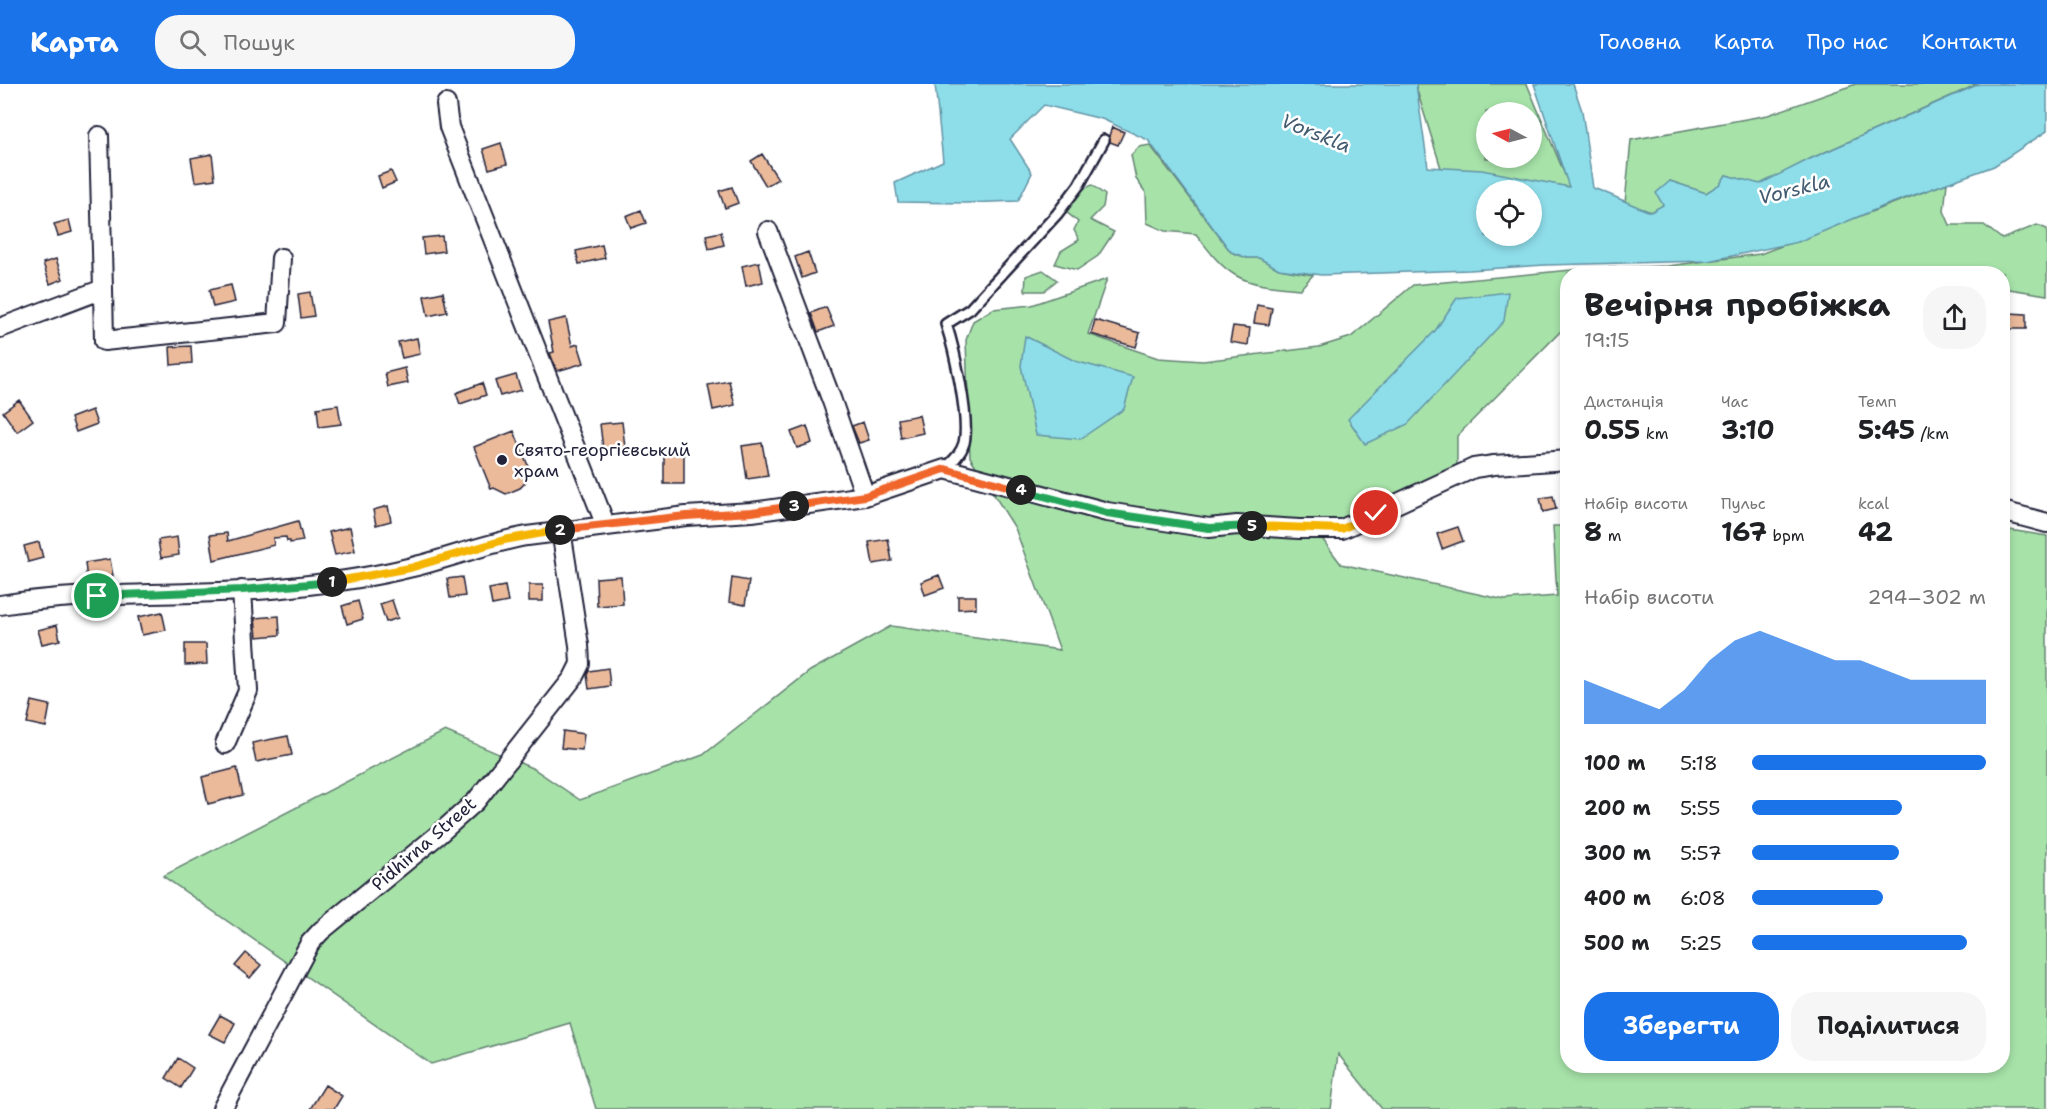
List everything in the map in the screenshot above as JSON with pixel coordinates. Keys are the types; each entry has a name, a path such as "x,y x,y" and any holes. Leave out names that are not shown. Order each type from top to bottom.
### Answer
{"street":[{"path":"446,104 448,127 606,526"},
{"path":"99,136 104,341 278,323 281,258"},
{"path":"768,231 865,496"},
{"path":"0,328 103,289"},
{"path":"0,605 60,598 297,586 375,575 410,568 504,540 561,530 686,516 752,512 865,496 945,469 1107,513 1209,528 1237,525 1342,529 1474,468 1560,461"},
{"path":"2010,513 2047,523"},
{"name":"Pidhirna Street","path":"222,1109 310,943 321,931 476,801 573,678 580,664 579,645 561,530"},
{"path":"225,744 248,691 242,590"}],"lane":[{"path":"945,469 957,458 964,442 964,408 954,351 946,324 970,309 1057,214 1079,185 1104,140"}],"green space":[{"path":"1415,84 1527,84 1535,102 1476,102 1476,168 1542,168 1542,120 1570,187 1542,183 1542,180 1522,180 1441,168"},
{"path":"1856,84 1978,84 1812,158 1760,185 1726,175 1721,184 1706,193 1670,181 1664,205 1651,212 1625,203 1631,140 1768,115"},
{"path":"1150,145 1231,252 1247,258 1259,258 1279,269 1313,275 1300,289 1250,282 1224,267 1196,234 1165,231 1147,223 1146,193 1136,179 1131,155 1139,147"},
{"path":"1947,183 1944,211 1950,225 1984,225 2002,239 2037,225 2047,229 2047,295 2010,289 2010,266 1668,266 1760,254"},
{"path":"1092,185 1105,195 1103,207 1090,220 1114,232 1098,256 1077,270 1055,264 1061,251 1079,240 1074,230 1078,222 1064,210 1072,194"},
{"path":"1043,270 1057,280 1044,291 1025,291 1026,276"},
{"path":"1560,271 1560,332 1457,436 1457,465 1366,509 1320,536 1341,564 1505,600 1557,596 1553,526 1560,526 1560,1073 2010,1073 2010,530 2047,536 2047,1109 1382,1109 1338,1054 1331,1109 596,1109 570,1023 431,1064 163,876 445,731 534,769 580,800 703,755 810,671 891,626 1060,650 1015,528 970,457 966,340 973,321 993,309 1032,305 1107,279 1088,334 1158,358 1203,361 1319,347 1351,337 1413,285"}],"water":[{"name":"Vorskla","path":"935,84 1416,84 1428,167 1482,170 1533,180 1476,180 1476,246 1542,246 1542,182 1569,187 1534,84 1573,84 1582,111 1593,188 1651,212 1663,205 1656,193 1670,181 1706,193 1720,184 1726,175 1760,184 1812,158 1979,84 2047,84 2047,131 1994,166 1884,206 1798,242 1708,261 1545,265 1321,275 1279,269 1259,258 1247,258 1231,252 1148,140 1102,119 1044,105 1010,139 1032,173 1018,201 898,202 895,183 943,161"},
{"path":"1508,292 1504,321 1408,424 1365,444 1348,419 1435,331 1457,298"},
{"path":"1025,336 1075,361 1133,377 1124,409 1080,439 1036,435 1021,366"}],"building":[{"path":"1112,127 1124,132 1118,145 1110,142"},
{"path":"501,143 507,164 489,169 483,149"},
{"path":"212,154 215,179 195,182 191,158"},
{"path":"762,154 778,179 766,186 751,161"},
{"path":"391,171 396,182 382,188 378,176"},
{"path":"732,187 738,203 725,208 719,191"},
{"path":"641,210 646,223 631,228 626,216"},
{"path":"69,220 72,232 58,236 54,224"},
{"path":"721,232 724,245 709,249 706,235"},
{"path":"442,236 444,251 424,254 422,238"},
{"path":"602,245 605,258 579,264 576,251"},
{"path":"808,252 815,273 802,278 795,257"},
{"path":"56,259 63,279 50,284 43,263"},
{"path":"759,262 763,282 746,286 742,266"},
{"path":"231,285 235,302 213,307 209,290"},
{"path":"310,292 314,316 301,318 298,294"},
{"path":"443,292 447,312 428,316 424,296"},
{"path":"1257,305 1272,308 1269,325 1254,323"},
{"path":"826,307 834,326 818,332 811,313"},
{"path":"2010,313 2026,314 2026,329 2010,329"},
{"path":"566,318 572,346 578,344 584,363 557,371 550,353 554,352 548,322"},
{"path":"1095,320 1140,333 1136,347 1091,334"},
{"path":"1233,326 1250,328 1248,345 1230,342"},
{"path":"417,338 420,354 402,358 398,342"},
{"path":"191,346 192,363 171,365 170,347"},
{"path":"405,368 408,383 388,387 385,373"},
{"path":"516,375 521,390 500,396 495,381"},
{"path":"729,381 735,405 713,410 708,385"},
{"path":"482,383 486,395 460,404 456,393"},
{"path":"19,400 33,420 17,432 3,412"},
{"path":"338,405 341,424 319,427 317,408"},
{"path":"92,410 97,424 76,432 71,418"},
{"path":"919,415 923,433 901,438 898,419"},
{"path":"622,422 625,447 603,449 600,424"},
{"path":"863,422 869,440 859,443 852,426"},
{"path":"807,426 812,443 797,448 791,432"},
{"name":"Свято-георгієвський храм","path":"514,431 531,473 527,475 525,483 520,488 506,494 494,488 491,489 474,447"},
{"path":"762,443 768,476 747,479 742,446"},
{"path":"664,450 684,450 684,484 664,484"},
{"path":"1553,496 1556,509 1543,512 1540,498"},
{"path":"388,506 391,521 376,525 373,510"},
{"path":"298,521 303,541 290,543 286,537 273,538 274,545 214,560 210,535 227,533 228,541"},
{"path":"350,527 355,551 335,555 329,532"},
{"path":"1458,527 1463,541 1442,549 1437,534"},
{"path":"177,537 179,555 161,558 158,540"},
{"path":"888,539 892,561 873,564 869,542"},
{"path":"39,542 43,558 28,562 24,546"},
{"path":"110,559 113,576 87,580 85,563"},
{"path":"939,575 944,588 925,595 921,582"},
{"path":"621,576 623,604 597,606 596,578"},
{"path":"462,577 465,596 450,598 447,579"},
{"path":"732,578 749,581 745,605 729,602"},
{"path":"529,585 543,585 543,601 529,601"},
{"path":"505,586 508,602 492,605 489,589"},
{"path":"958,596 976,596 976,608 958,609"},
{"path":"392,600 398,618 386,622 380,604"},
{"path":"358,601 363,619 347,624 342,606"},
{"path":"162,612 166,630 142,635 138,617"},
{"path":"279,616 280,635 257,637 255,618"},
{"path":"57,625 60,640 42,644 38,630"},
{"path":"185,644 206,644 207,664 185,665"},
{"path":"608,668 610,686 589,689 587,675 589,671"},
{"path":"32,701 50,705 46,727 27,723"},
{"path":"563,731 584,734 582,750 561,748"},
{"path":"288,736 292,755 256,762 252,743"},
{"path":"237,768 243,795 208,804 202,777"},
{"path":"246,953 261,965 250,978 235,966"},
{"path":"220,1015 235,1023 225,1042 209,1034"},
{"path":"178,1058 193,1068 181,1088 166,1078"},
{"path":"325,1085 342,1096 334,1109 310,1109"}],"place":[{"name":"Свято-георгієвський храм","path":"502,460"}],"route":[{"path":"97,596 242,590 348,580 410,568 504,540 561,530 686,516 752,512 865,496 945,469 1107,513 1209,528 1237,525 1342,529 1376,513"}]}
